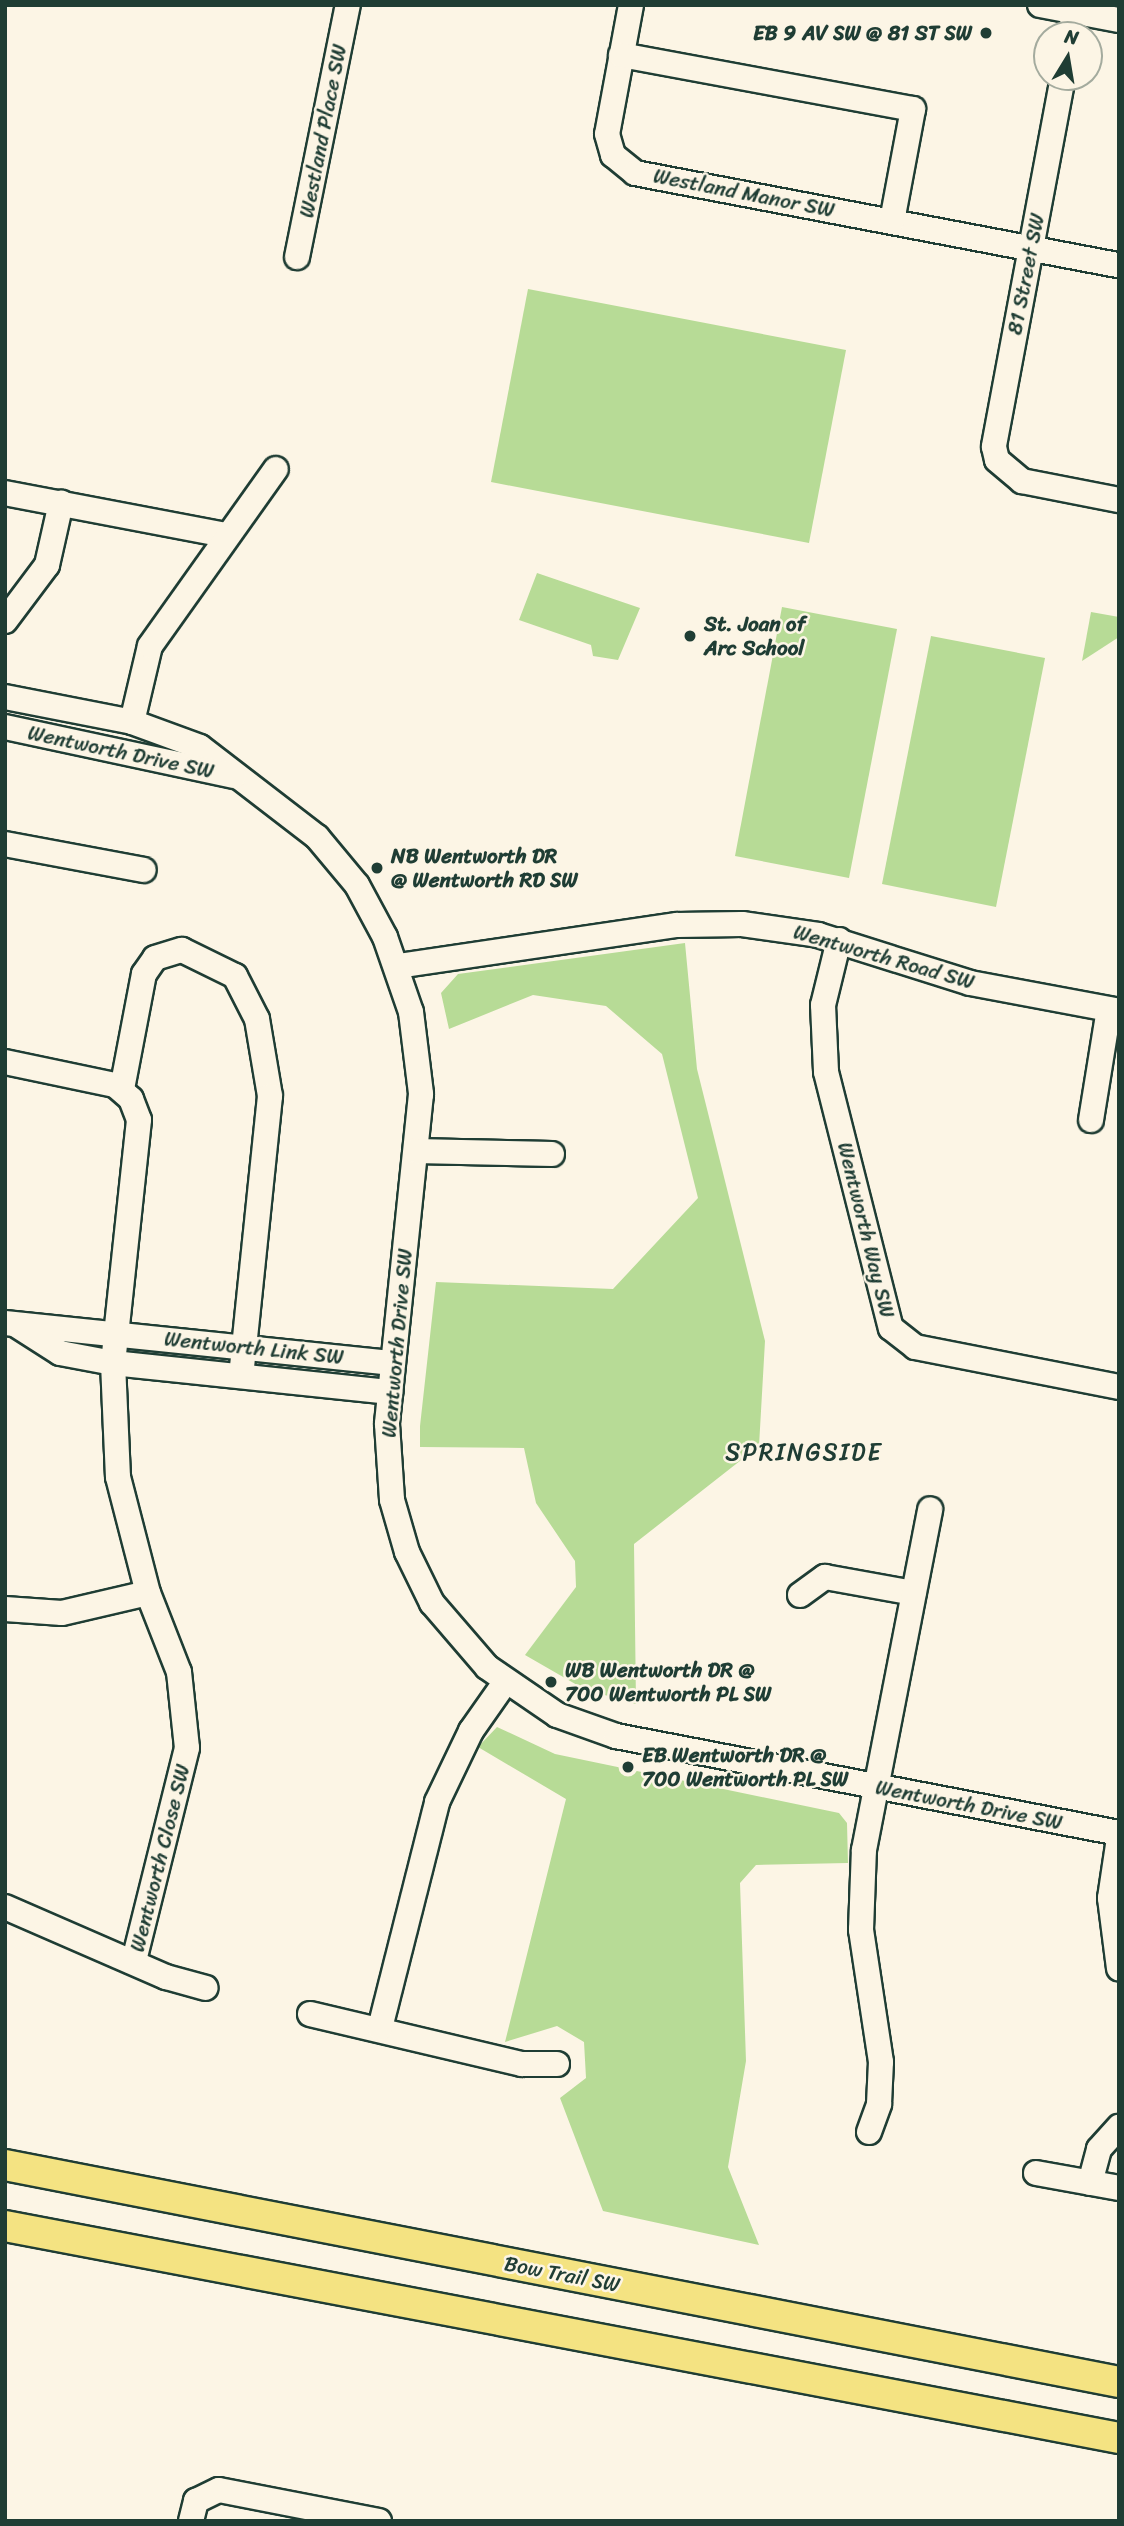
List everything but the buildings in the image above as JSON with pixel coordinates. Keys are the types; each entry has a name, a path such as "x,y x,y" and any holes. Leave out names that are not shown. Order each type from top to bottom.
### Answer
{"main road":[{"path":"5,2151 122,2188"},
{"name":"Bow Trail SW","path":"5,2165 1119,2382"},
{"path":"5,2171 122,2188"},
{"path":"5,2226 1119,2438"}],"street":[{"name":"Westland Place SW","path":"297,257 348,5"},
{"name":"Westland Manor SW","path":"631,5 607,134 613,155 627,169 1119,265"},
{"path":"1040,5 1074,17 1119,20"},
{"path":"621,55 913,109 892,221"},
{"name":"81 Street SW","path":"1060,91 994,439 1004,468 1022,481 1119,500"},
{"path":"132,722 150,646 226,535 276,469"},
{"path":"5,493 226,535"},
{"path":"5,621 47,565 61,503"},
{"name":"Wentworth Drive SW","path":"5,698 132,722 192,742 292,814 338,860 398,966 420,1070 416,1151 390,1392 389,1479 407,1552 457,1636 506,1681 557,1715 616,1736 1119,1836"},
{"name":"Wentworth Drive SW","path":"5,727 237,776"},
{"path":"5,844 144,870"},
{"name":"Wentworth Road SW","path":"398,966 677,925 770,927 839,940 959,980 1114,1010"},
{"name":"Wentworth Way SW","path":"839,940 824,1005 826,1072 891,1328 915,1347 1119,1387"},
{"path":"5,1062 122,1089 144,974 155,958 182,950 235,976 257,1019 270,1096 241,1376"},
{"path":"1091,1120 1114,1010"},
{"name":"Wentworth Close SW","path":"122,1089 139,1119 113,1363 118,1477 148,1593 179,1672 187,1748 134,1961"},
{"path":"416,1151 552,1154"},
{"name":"Wentworth Link SW","path":"10,1324 116,1332 393,1363"},
{"name":"Wentworth Link SW","path":"10,1324 60,1353 113,1363 390,1392"},
{"path":"869,2132 879,2104 881,2062 861,1902 875,1787 930,1509"},
{"path":"800,1595 825,1577 914,1593"},
{"path":"5,1609 87,1610 148,1593"},
{"path":"380,2028 437,1802 471,1731 506,1681"},
{"path":"1119,1836 1110,1898 1119,1968"},
{"name":"Wentworth Close SW","path":"5,1907 206,1988"},
{"path":"310,2014 380,2028 522,2064 557,2064"},
{"path":"1090,2183 1099,2149 1119,2127"},
{"path":"1036,2174 1119,2188"},
{"path":"191,2521 196,2501 219,2490 379,2521"}],"green space":[{"path":"528,289 846,350 809,543 491,482"},
{"path":"537,573 640,608 618,660 593,656 591,645 519,620"},
{"path":"782,607 897,629 849,878 735,856"},
{"path":"1091,612 1119,617 1119,637 1082,661"},
{"path":"931,636 1045,658 996,907 882,884"},
{"path":"685,943 697,1069 765,1341 759,1446 634,1544 636,1704 584,1689 525,1655 576,1587 575,1561 536,1503 524,1448 420,1447 420,1426 436,1282 613,1289 698,1198 662,1054 606,1006 533,995 449,1029 441,993 458,974"},
{"path":"497,1727 555,1754 839,1813 847,1823 848,1863 756,1865 740,1883 746,2061 728,2167 759,2245 603,2211 560,2098 586,2078 584,2042 557,2026 505,2042 566,1799 478,1747"}],"place":[{"name":"EB 9 AV SW @ 81 ST SW","path":"986,33"},
{"name":"St. Joan of Arc School","path":"690,636"},
{"name":"NB Wentworth DR @ Wentworth RD SW","path":"377,868"},
{"name":"WB Wentworth DR @ 700 Wentworth PL SW","path":"551,1682"},
{"name":"EB Wentworth DR @ 700 Wentworth PL SW","path":"628,1767"}],"district":[{"name":"SPRINGSIDE","path":"804,1453"}]}
